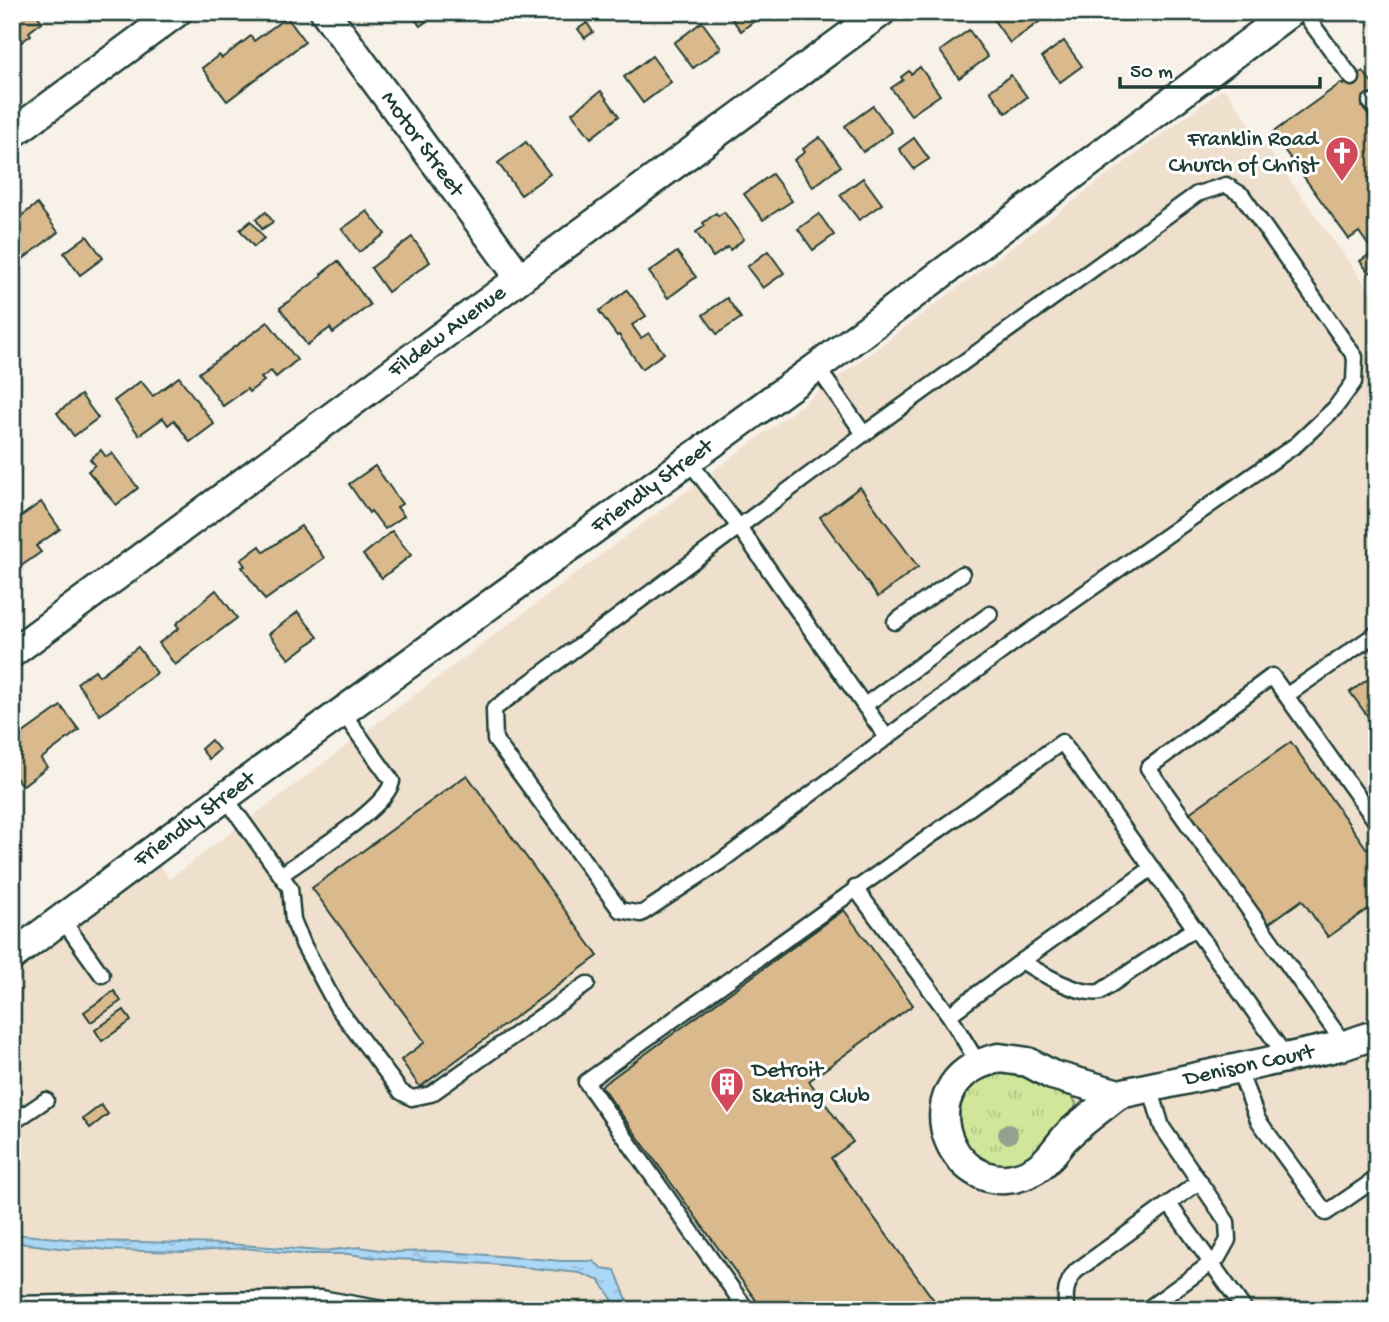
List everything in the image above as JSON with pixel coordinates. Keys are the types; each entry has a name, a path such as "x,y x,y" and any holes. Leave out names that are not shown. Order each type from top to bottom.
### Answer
{"street":[{"path":"12,134 177,12"},
{"name":"Motor Street","path":"324,12 520,278"},
{"name":"Fildew Avenue","path":"12,653 881,12"},
{"name":"Friendly Street","path":"12,956 225,797 817,368 1290,12"},
{"name":"Denison Court","path":"1119,1094 1052,1075 1028,1062 999,1058 978,1063 960,1076 951,1088 943,1115 944,1130 949,1144 967,1166 979,1173 1008,1178 1036,1169 1073,1130 1119,1094 1345,1045 1377,1034"}],"lane":[{"path":"1303,12 1352,78"},
{"path":"1226,186 1242,195 1354,357 1354,382 1335,408 1297,444 1012,644 720,862 641,914 620,910 495,740 494,709 864,434 1198,194 1226,186"},
{"path":"817,368 864,434"},
{"path":"689,461 739,527 887,738"},
{"path":"895,622 962,574"},
{"path":"864,705 990,614"},
{"path":"1287,695 1377,633"},
{"path":"1345,1045 1148,768 1272,676 1377,823"},
{"path":"281,875 366,814 391,789 392,781 343,713"},
{"path":"747,1310 586,1082 1062,741 1287,1058"},
{"path":"225,797 290,888 293,920 337,1007 401,1092 412,1098 430,1094 587,984"},
{"path":"949,1015 1152,867"},
{"path":"855,888 949,1015 978,1063"},
{"path":"62,919 102,975"},
{"path":"1022,961 1042,974 1096,993 1110,987 1195,928"},
{"path":"1238,1068 1258,1120 1326,1213 1377,1178"},
{"path":"1146,1310 1218,1258 1225,1246 1228,1228 1224,1216 1162,1127 1150,1087"},
{"path":"12,1123 46,1100"},
{"path":"1068,1310 1065,1293 1076,1271 1200,1181"},
{"path":"1169,1204 1245,1310"},
{"path":"12,1304 321,1298 388,1310"}],"shaded area":[{"path":"1224,88 1377,301 1377,1310 12,1310 12,942 145,840 169,879"}],"green space":[{"path":"995,1073 1020,1075 1040,1086 1072,1096 1076,1103 1069,1116 1033,1153 1007,1165 989,1162 974,1152 964,1138 959,1120 962,1102 974,1086"}],"water":[{"path":"12,1234 90,1241 229,1244 322,1251 360,1247 393,1252 437,1251 593,1261 602,1268 615,1270 631,1310 619,1310 600,1281 580,1273 491,1264 348,1254 299,1254 244,1248 184,1252 67,1249 12,1242"}],"building":[{"path":"12,12 35,12 42,22 29,32 31,35 12,49"},
{"path":"410,12 439,12 420,26"},
{"path":"727,12 766,12 741,31"},
{"path":"997,12 1031,12 1039,22 1010,43 991,16"},
{"path":"287,17 305,42 227,101 202,68 219,55 222,58 251,36 254,41"},
{"path":"702,22 721,48 693,68 674,43"},
{"path":"587,23 593,32 585,38 578,29"},
{"path":"969,30 988,57 959,78 940,51"},
{"path":"1064,41 1082,66 1060,82 1042,57"},
{"path":"652,56 671,82 643,103 624,77"},
{"path":"920,67 940,95 911,115 891,88 903,80 901,77 909,71 911,74"},
{"name":"Franklin Road Church of Christ","path":"1363,71 1377,90 1377,97 1362,107 1377,127 1377,268 1369,273 1360,261 1373,252 1359,232 1349,239 1272,133 1341,83 1343,85"},
{"path":"1011,75 1027,97 1006,113 990,91"},
{"path":"601,91 619,116 591,138 572,113"},
{"path":"873,106 892,132 863,152 845,126"},
{"path":"820,137 841,166 813,187 794,160 805,152 803,149"},
{"path":"914,138 929,159 914,169 899,149"},
{"path":"526,142 550,174 521,195 498,163"},
{"path":"772,174 792,201 763,220 744,194"},
{"path":"863,178 882,204 859,220 840,195"},
{"path":"37,204 58,232 19,262 12,253 12,223"},
{"path":"367,211 385,234 359,252 342,229"},
{"path":"266,212 273,222 262,229 256,219"},
{"path":"724,212 744,239 730,250 728,247 713,257 696,232 716,213 718,216"},
{"path":"819,214 834,235 813,250 798,229"},
{"path":"251,221 264,238 254,247 240,230"},
{"path":"87,236 103,258 80,275 64,253"},
{"path":"412,237 430,262 388,292 371,268"},
{"path":"768,251 784,273 763,288 747,267"},
{"path":"677,252 696,277 668,298 649,272"},
{"path":"338,261 370,305 333,333 330,328 307,345 280,308"},
{"path":"627,290 646,316 632,325 641,338 649,333 664,353 642,369 599,311"},
{"path":"727,298 741,318 717,334 703,315"},
{"path":"268,322 297,360 276,377 271,371 261,378 264,381 249,392 247,389 223,406 199,373"},
{"path":"179,377 214,424 190,442 174,420 168,425 163,418 139,435 114,401 141,381 153,396"},
{"path":"81,395 98,418 74,436 57,413"},
{"path":"101,450 106,457 112,453 138,488 116,505 88,471 95,465 90,459"},
{"path":"375,466 402,504 397,507 404,516 385,529 371,511 369,513 349,484"},
{"path":"860,487 918,567 878,597 820,517"},
{"path":"41,502 60,529 36,546 41,552 12,570 12,523"},
{"path":"301,526 324,558 265,600 242,567 245,566 241,560 260,546 264,552"},
{"path":"392,531 411,555 382,578 363,555"},
{"path":"216,590 237,618 175,665 159,643 179,628 176,624"},
{"path":"298,612 318,637 289,659 269,634"},
{"path":"138,647 157,673 100,715 77,683 95,670 99,676"},
{"path":"1377,673 1377,729 1350,692"},
{"path":"61,706 79,730 41,759 47,767 22,786 12,772 12,741"},
{"path":"211,740 219,750 209,759 201,749"},
{"path":"1291,742 1367,849 1377,842 1377,903 1328,937 1302,900 1268,924 1189,813"},
{"path":"467,775 598,956 420,1087 401,1060 425,1042 312,888"},
{"name":"Detroit Skating Club","path":"844,910 913,1005 809,1081 853,1142 831,1158 941,1310 763,1310 601,1086"},
{"path":"114,991 121,1001 91,1022 84,1012"},
{"path":"124,1010 131,1021 102,1041 95,1030"},
{"path":"101,1105 108,1114 90,1128 83,1119"}],"place":[{"name":"Franklin Road Church of Christ","path":"1342,183"},
{"name":"Detroit Skating Club","path":"727,1114"}]}
